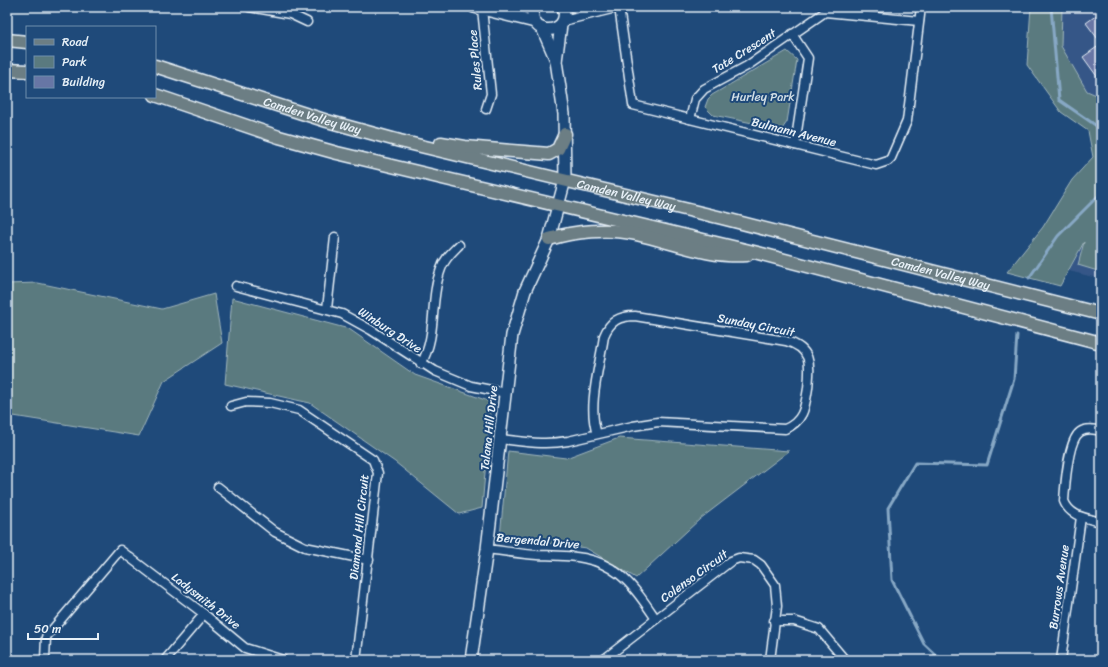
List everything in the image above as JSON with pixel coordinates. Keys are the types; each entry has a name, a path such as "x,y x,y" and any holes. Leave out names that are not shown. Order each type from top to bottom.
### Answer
{"main road":[{"path":"7,40 26,42"},
{"name":"Camden Valley Way","path":"156,66 347,127 400,141 882,258 1101,314"},
{"path":"7,70 26,71"},
{"path":"156,95 279,137 337,153 758,253 1101,343"},
{"path":"347,127 465,147 549,154 558,149 565,134"},
{"path":"549,239 572,234 625,232 722,255 758,253"}],"street":[{"path":"250,7 290,14 308,22"},
{"path":"498,12 534,7 533,17 556,61"},
{"path":"556,61 562,23 565,16 563,7"},
{"path":"569,7 598,12"},
{"path":"478,8 498,12 552,30 562,23 619,7"},
{"name":"Bulmann Avenue","path":"619,7 633,104 871,165 882,164 888,161 902,135 907,121 921,7"},
{"name":"Rules Place","path":"478,8 491,94 486,109"},
{"name":"Tate Crescent","path":"690,119 694,99 704,89 747,66 824,12 919,21"},
{"path":"792,34 808,58 795,145"},
{"name":"Talana Hill Drive","path":"471,660 488,549 502,439 512,335 525,291 549,239 565,180 565,134 556,61"},
{"path":"327,310 335,237"},
{"path":"421,364 429,347 441,268 459,244"},
{"name":"Winburg Drive","path":"236,286 327,310 357,320 434,372 471,386 506,393"},
{"name":"Sunday Circuit","path":"502,439 534,443 558,443 633,426 658,422 785,429 798,422 805,410 810,366 808,358 800,347 786,341 635,316 618,318 607,328 604,336 593,407 594,423 597,434"},
{"name":"Diamond Hill Circuit","path":"231,406 246,402 270,403 300,410 373,460 378,473 369,560 356,660"},
{"path":"1101,431 1088,429 1079,432 1073,442 1064,501 1070,511 1081,517 1101,522"},
{"path":"218,487 275,532 305,547 369,560"},
{"name":"Burrows Avenue","path":"1061,660 1081,517"},
{"name":"Bergendal Drive","path":"488,549 524,554 569,555 594,560 606,565 628,582 656,618"},
{"name":"Ladysmith Drive","path":"45,660 46,638 120,550 204,614 245,648 283,660"},
{"name":"Colenso Circuit","path":"602,660 731,561 747,558 761,565 775,585 777,606 770,660"},
{"path":"165,660 204,614"},
{"path":"774,621 794,621 820,629 845,660"}],"shaded area":[{"path":"1062,7 1101,7 1101,97 1087,91 1061,46"},
{"path":"1101,211 1101,279 1069,271"}],"green space":[{"path":"1031,7 1062,7 1061,46 1087,91 1101,97 1101,272 1078,265 1084,242 1060,286 1007,272 1043,227 1072,180 1093,157 1088,131 1061,112 1027,65"},
{"name":"Hurley Park","path":"787,51 797,60 787,122 782,129 713,115 705,107 708,99 712,95"},
{"path":"38,283 162,309 214,294 222,343 164,381 139,436 7,415 7,284"},
{"path":"232,298 349,329 415,375 491,402 482,508 459,514 395,462 310,403 225,384"},
{"path":"619,438 789,451 700,519 636,578 586,548 500,537 508,451 566,458"}],"building":[{"path":"1101,12 1101,43 1086,23"},
{"path":"1097,47 1101,51 1101,82 1083,57"}],"waterway":[{"path":"1051,7 1059,100 1101,129"},
{"path":"1029,278 1058,236 1101,193"},
{"path":"941,660 924,644 892,580 888,508 915,463 987,465 1014,379 1017,335"}]}
